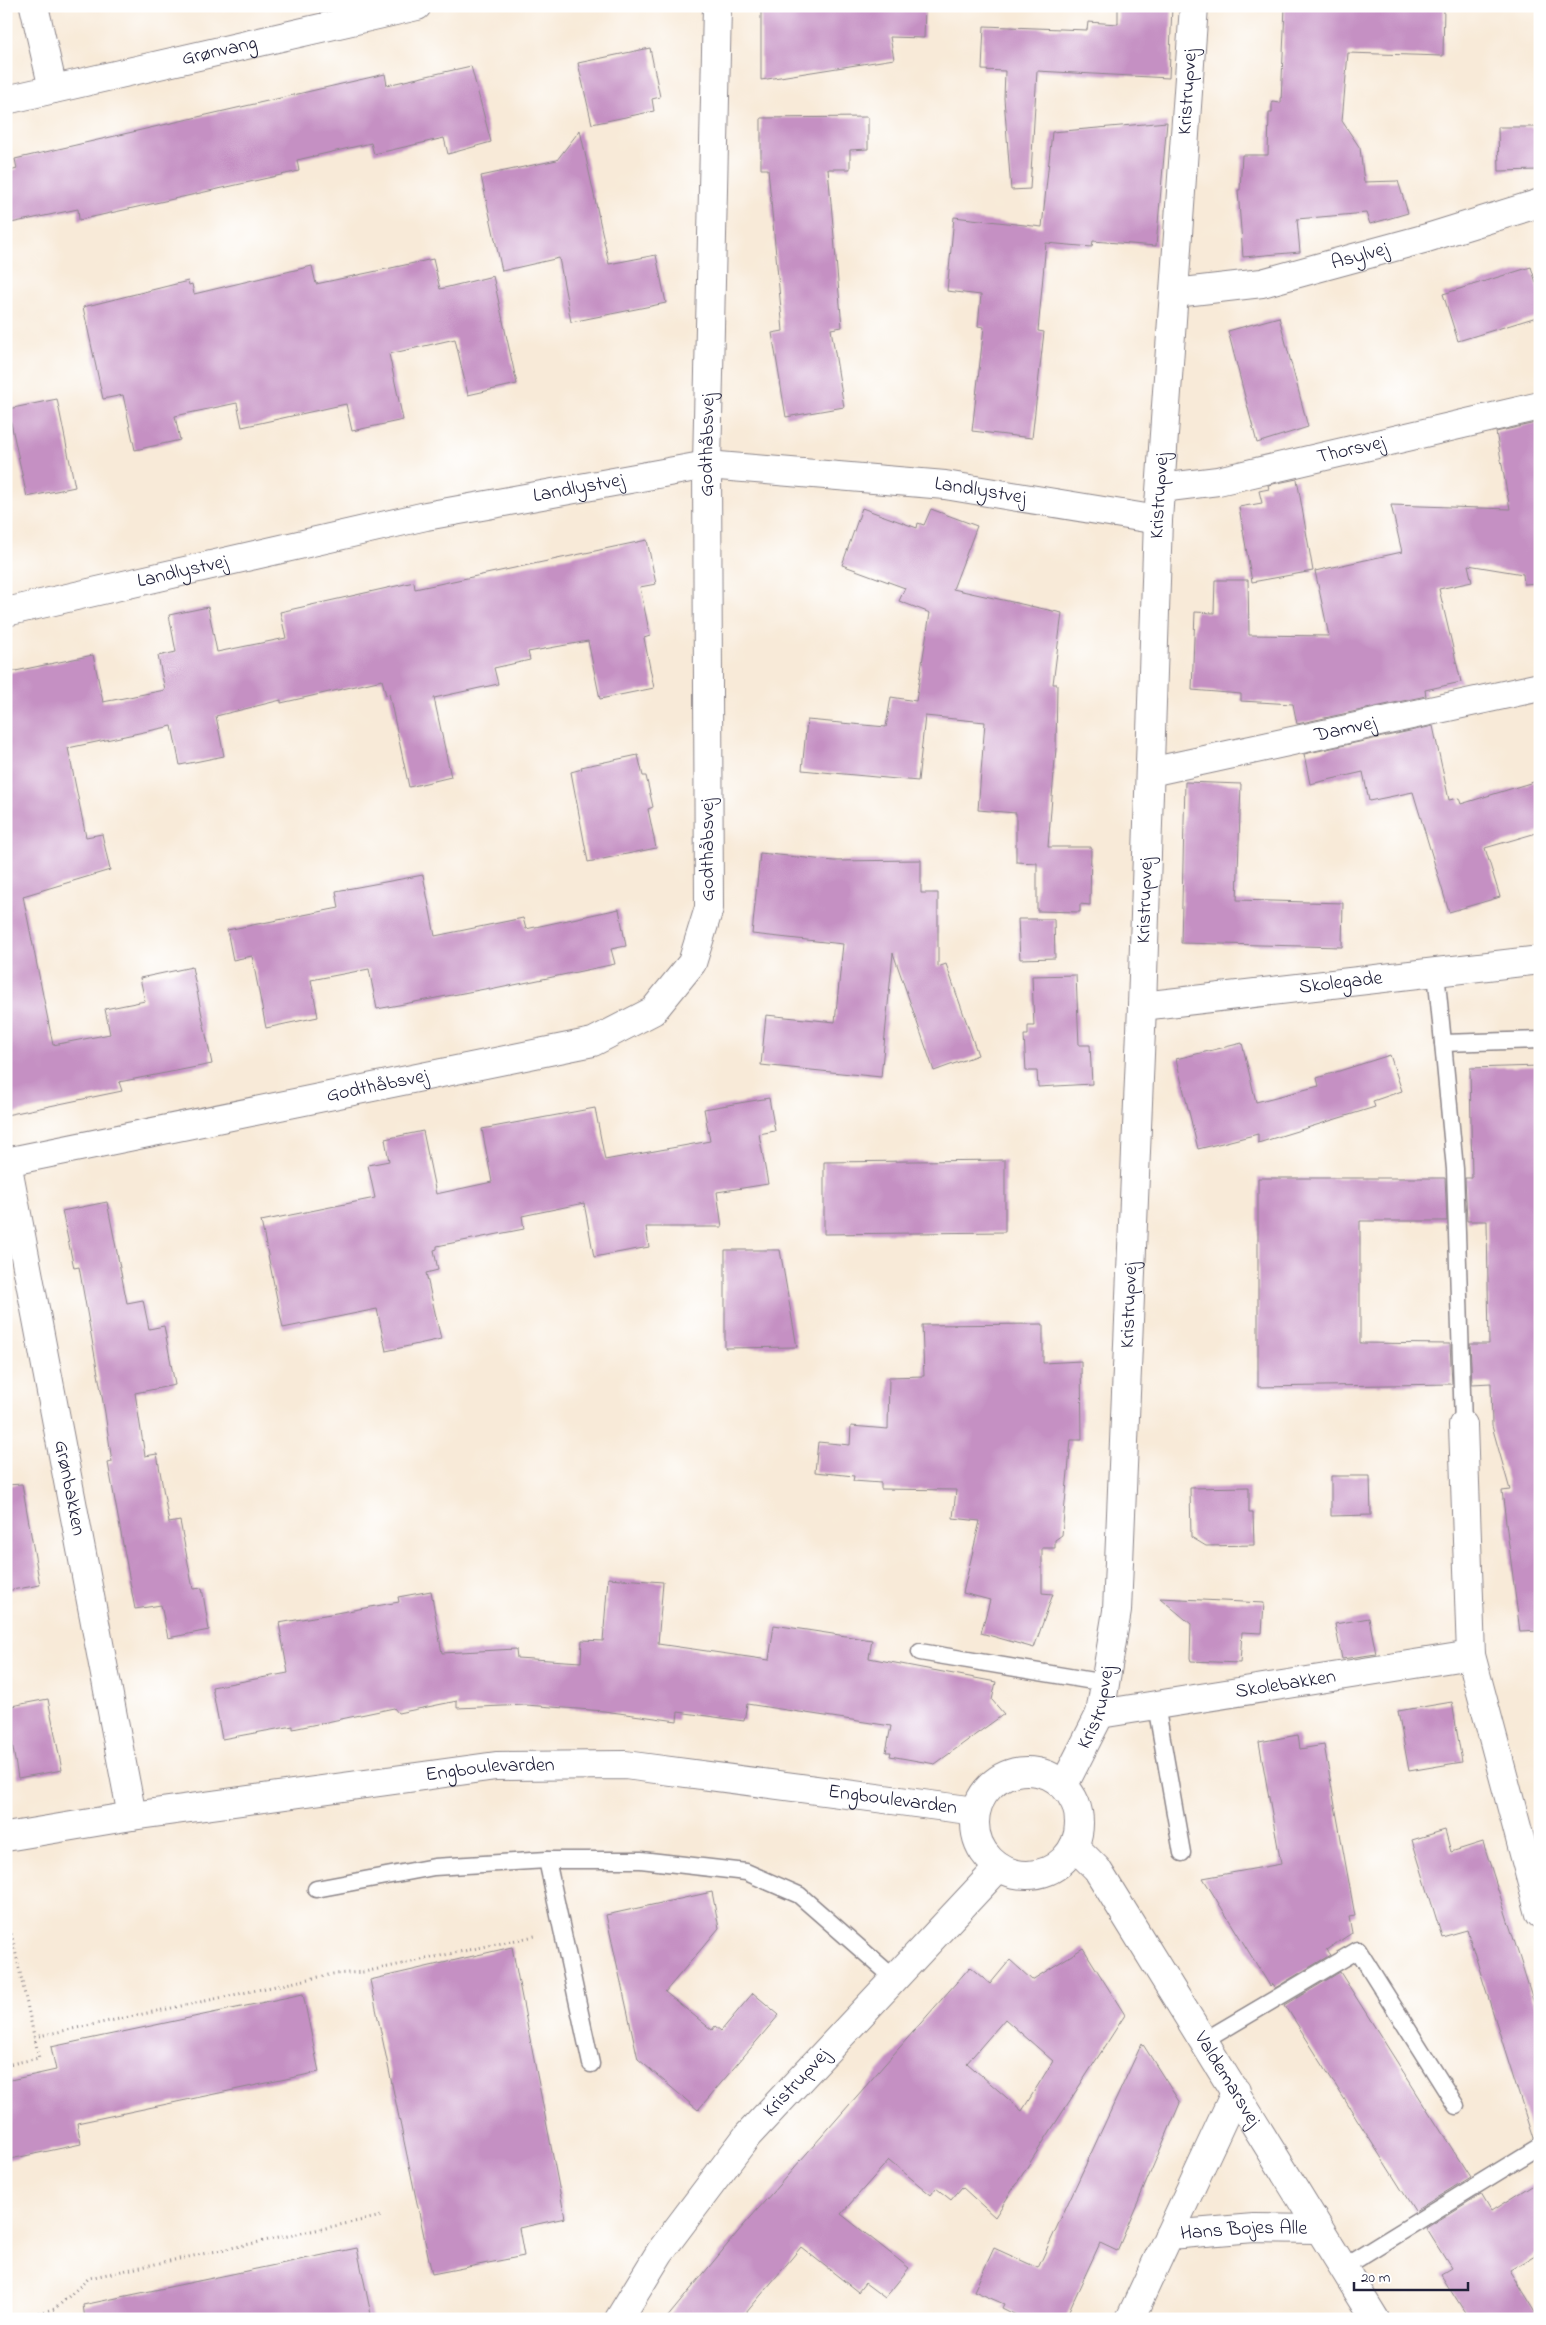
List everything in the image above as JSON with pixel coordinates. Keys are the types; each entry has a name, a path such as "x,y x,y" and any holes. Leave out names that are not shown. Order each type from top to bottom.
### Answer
{"street":[{"path":"34,6 53,89"},
{"name":"Grønvang","path":"6,100 384,10 417,6"},
{"name":"Godthåbsvej","path":"6,1162 593,1042 653,1011 692,963 709,908 707,465 717,6"},
{"name":"Kristrupvej","path":"1064,1785 1100,1714 1117,1611 1142,1006 1158,520 1194,6"},
{"name":"Asylvej","path":"1175,293 1262,283 1427,238 1540,203"},
{"name":"Thorsvej","path":"1161,488 1218,481 1540,406"},
{"name":"Landlystvej","path":"6,612 426,516 707,465 945,485 1158,520"},
{"name":"Damvej","path":"1150,772 1540,687"},
{"name":"Skolegade","path":"1142,1006 1540,960"},
{"name":"Grønbakken","path":"6,1162 132,1816"},
{"path":"1464,1424 1472,1655 1540,1914"},
{"name":"Skolebakken","path":"1100,1714 1472,1655"},
{"name":"Engboulevarden","path":"6,1837 132,1816 496,1766 626,1765 976,1811"},
{"path":"1036,1771 1051,1776 1064,1785 1073,1798 1078,1814 1079,1830 1074,1846 1066,1858 1055,1867 1041,1873 1027,1875 1012,1873 999,1867 987,1856 979,1843 975,1827 976,1811 982,1796 992,1784 1012,1773 1036,1771"},
{"name":"Valdemarsvej","path":"1074,1846 1097,1869 1236,2091 1318,2229 1375,2319"},
{"name":"Kristrupvej","path":"619,2319 660,2252 748,2135 999,1867"},
{"name":"Hans Bojes Alle","path":"1130,2319 1236,2091"},
{"name":"Hans Bojes Alle","path":"1169,2235 1254,2228 1318,2229"}],"lane":[{"path":"1436,972 1454,1169 1464,1424"},
{"path":"1443,1043 1540,1040"},
{"path":"920,1652 1105,1683"},
{"path":"1156,1705 1182,1853"},
{"path":"316,1888 434,1867 547,1860 641,1860 746,1872 799,1896 894,1979"},
{"path":"547,1860 591,2064"},
{"path":"1204,2041 1358,1950 1456,2106"},
{"path":"1342,2268 1540,2146"}],"path":[{"path":"34,2038 333,1974 364,1972 562,1930"},
{"path":"6,2065 39,2058 11,1932"},
{"path":"9,2319 55,2309 89,2278 382,2216"}],"building":[{"path":"761,6 925,6 924,38 890,37 894,59 761,80"},
{"path":"1118,6 1172,6 1169,78 1037,71 1030,189 1011,190 1004,98 1005,71 982,70 984,26 1087,30 1088,22 1118,24"},
{"path":"1285,6 1444,6 1443,56 1348,53 1342,121 1360,148 1364,182 1398,181 1408,213 1370,224 1366,213 1297,219 1300,252 1243,257 1238,190 1240,190 1242,155 1268,155 1269,113 1272,113 1272,102 1281,103"},
{"path":"650,48 660,97 652,99 654,111 592,124 578,63"},
{"path":"471,66 491,142 448,154 444,138 374,154 371,143 297,160 299,171 79,220 78,209 6,224 6,172 17,169 15,159 385,74 387,85"},
{"path":"868,117 868,149 850,150 850,169 828,169 842,327 831,329 844,407 786,417 772,333 783,331 768,169 761,169 761,118"},
{"path":"1167,122 1156,246 1093,241 1092,247 1046,243 1038,331 1044,332 1032,438 972,431 984,327 978,326 981,295 947,291 954,217 1042,227 1052,132"},
{"path":"1498,127 1540,127 1540,170 1499,171"},
{"path":"580,130 609,264 656,255 666,303 571,322 559,258 502,271 481,176 557,160"},
{"path":"433,259 440,289 493,276 517,384 468,395 455,339 389,354 403,420 352,431 346,404 242,427 237,403 175,416 180,440 135,450 123,395 103,399 83,307 188,281 189,285 192,284 194,294 312,266 316,284"},
{"path":"1531,267 1540,295 1540,316 1458,341 1443,294"},
{"path":"1279,317 1308,427 1257,443 1228,331"},
{"path":"57,399 75,487 27,497 8,409"},
{"path":"1540,422 1540,583 1524,584 1523,574 1468,565 1472,582 1439,589 1461,682 1425,690 1426,696 1297,724 1293,704 1241,701 1241,694 1192,690 1195,612 1214,613 1215,580 1248,580 1249,635 1329,636 1315,571 1402,552 1391,505 1510,509 1496,432"},
{"path":"1297,479 1313,571 1252,582 1239,507 1262,503 1259,491 1269,489 1268,485"},
{"path":"862,508 917,528 918,523 924,525 931,509 977,526 953,589 1062,613 1053,684 1057,684 1056,748 1048,847 1091,847 1090,905 1080,904 1080,912 1037,911 1037,863 1016,862 1016,813 978,810 985,722 925,716 918,781 802,770 807,720 886,727 891,697 916,701 930,613 899,601 905,588 842,565"},
{"path":"647,540 656,584 640,587 650,636 644,638 654,688 600,699 588,641 528,652 530,660 494,668 498,684 434,698 451,777 409,787 389,694 386,695 382,680 281,703 281,700 216,716 224,756 180,765 172,726 68,748 86,837 102,834 110,870 23,896 53,1045 110,1034 105,1009 145,1001 140,978 192,967 212,1064 119,1082 122,1091 6,1115 6,673 93,655 103,702 165,690 158,656 176,652 169,615 208,607 217,652 286,638 280,612 414,582 415,589"},
{"path":"1433,726 1449,800 1459,798 1461,804 1540,780 1540,832 1485,848 1500,897 1449,912 1413,792 1369,801 1363,772 1310,784 1304,754"},
{"path":"638,755 643,776 646,776 653,807 648,809 656,848 588,862 571,772 582,769 581,767"},
{"path":"1185,782 1241,784 1237,900 1343,903 1342,947 1181,943"},
{"path":"760,853 834,861 921,860 921,893 938,893 938,967 946,964 978,1055 934,1071 893,953 881,1077 761,1065 766,1015 835,1022 843,944 752,934"},
{"path":"423,875 435,936 523,918 526,929 619,909 626,946 611,949 615,964 490,990 490,988 377,1009 369,969 311,980 318,1017 266,1028 252,956 233,960 227,930 339,908 336,891"},
{"path":"1018,919 1054,919 1055,958 1020,959"},
{"path":"1076,975 1079,1045 1090,1045 1092,1084 1038,1087 1037,1071 1026,1071 1024,1035 1028,1035 1028,1026 1034,1026 1032,976"},
{"path":"1242,1043 1256,1102 1319,1086 1317,1078 1390,1055 1402,1091 1373,1101 1375,1107 1258,1143 1258,1134 1198,1149 1176,1059"},
{"path":"1540,1066 1540,1631 1520,1632 1502,1491 1510,1490 1492,1426 1491,1383 1472,1384 1470,1344 1489,1344 1487,1221 1467,1221 1465,1178 1472,1178 1470,1068"},
{"path":"769,1098 775,1131 759,1134 768,1184 717,1192 722,1227 646,1227 649,1247 594,1257 584,1203 522,1216 524,1229 437,1246 437,1249 434,1250 438,1270 426,1273 441,1339 386,1351 377,1309 283,1328 261,1221 375,1198 368,1165 389,1161 385,1139 423,1131 436,1194 492,1182 482,1129 595,1108 605,1160 710,1141 704,1109"},
{"path":"1005,1160 1005,1232 824,1234 824,1162"},
{"path":"1258,1178 1445,1178 1447,1221 1360,1221 1360,1343 1450,1344 1452,1384 1258,1387"},
{"path":"107,1202 127,1303 143,1300 149,1329 164,1326 175,1385 135,1393 145,1456 157,1454 169,1523 180,1521 193,1589 202,1588 209,1630 168,1638 161,1605 135,1609 108,1463 112,1462 105,1413 79,1267 74,1268 62,1211"},
{"path":"725,1250 780,1250 797,1347 725,1348"},
{"path":"1043,1324 1043,1363 1081,1361 1082,1440 1071,1440 1062,1535 1055,1540 1055,1548 1042,1548 1042,1593 1053,1594 1034,1648 981,1633 990,1600 963,1593 980,1521 953,1518 956,1490 881,1489 881,1483 853,1481 854,1476 815,1472 818,1442 850,1445 851,1426 888,1429 889,1377 924,1376 922,1325"},
{"path":"1331,1476 1370,1476 1371,1515 1331,1516"},
{"path":"22,1484 40,1585 6,1591 6,1485"},
{"path":"1249,1487 1249,1513 1253,1513 1254,1545 1206,1546 1191,1537 1190,1488"},
{"path":"608,1578 663,1582 658,1644 769,1660 774,1625 872,1640 869,1658 996,1682 992,1700 1004,1714 935,1764 890,1756 891,1752 886,1752 891,1726 747,1704 744,1721 678,1712 677,1721 604,1711 526,1705 457,1708 457,1701 398,1713 394,1708 293,1729 293,1726 222,1739 212,1687 288,1673 279,1623 399,1602 398,1597 431,1591 442,1653 516,1649 517,1658 581,1662 582,1640 603,1641"},
{"path":"1160,1598 1264,1603 1262,1633 1242,1632 1240,1663 1191,1661 1191,1624"},
{"path":"1369,1618 1376,1654 1342,1659 1335,1624"},
{"path":"48,1699 62,1770 18,1778 6,1707"},
{"path":"1452,1702 1462,1762 1409,1771 1398,1711"},
{"path":"1298,1735 1300,1749 1324,1745 1355,1916 1349,1917 1352,1933 1326,1950 1330,1955 1275,1988 1272,1984 1270,1986 1203,1878 1281,1864 1259,1742"},
{"path":"1445,1830 1451,1852 1483,1842 1540,2022 1540,2136 1533,2139 1467,1930 1442,1937 1412,1840"},
{"path":"712,1892 719,1928 665,1992 712,2030 715,2026 721,2031 753,1993 779,2015 698,2110 638,2059 606,1915"},
{"path":"512,1947 565,2218 519,2228 524,2256 432,2274 370,1980"},
{"path":"1083,1948 1125,2015 995,2217 962,2187 951,2200 936,2188 931,2195 889,2160 841,2214 909,2268 885,2298 865,2283 858,2292 801,2247 741,2319 666,2319 737,2233 970,1967 990,1984 1010,1960 1032,1980","holes":["1005,2019 1053,2061 1022,2111 967,2063"]},
{"path":"1340,1972 1470,2177 1415,2211 1285,2005"},
{"path":"303,1994 319,2072 77,2123 81,2144 6,2160 6,2081 56,2070 51,2047"},
{"path":"1142,2043 1180,2103 1117,2251 1100,2243 1065,2319 1024,2319 1002,2308 1004,2304 974,2291 994,2248 1038,2268"},
{"path":"1540,2180 1540,2252 1510,2270 1540,2319 1469,2319 1441,2274 1451,2268 1426,2228 1481,2194 1491,2211"},
{"path":"357,2248 372,2319 85,2319 83,2305"}]}
